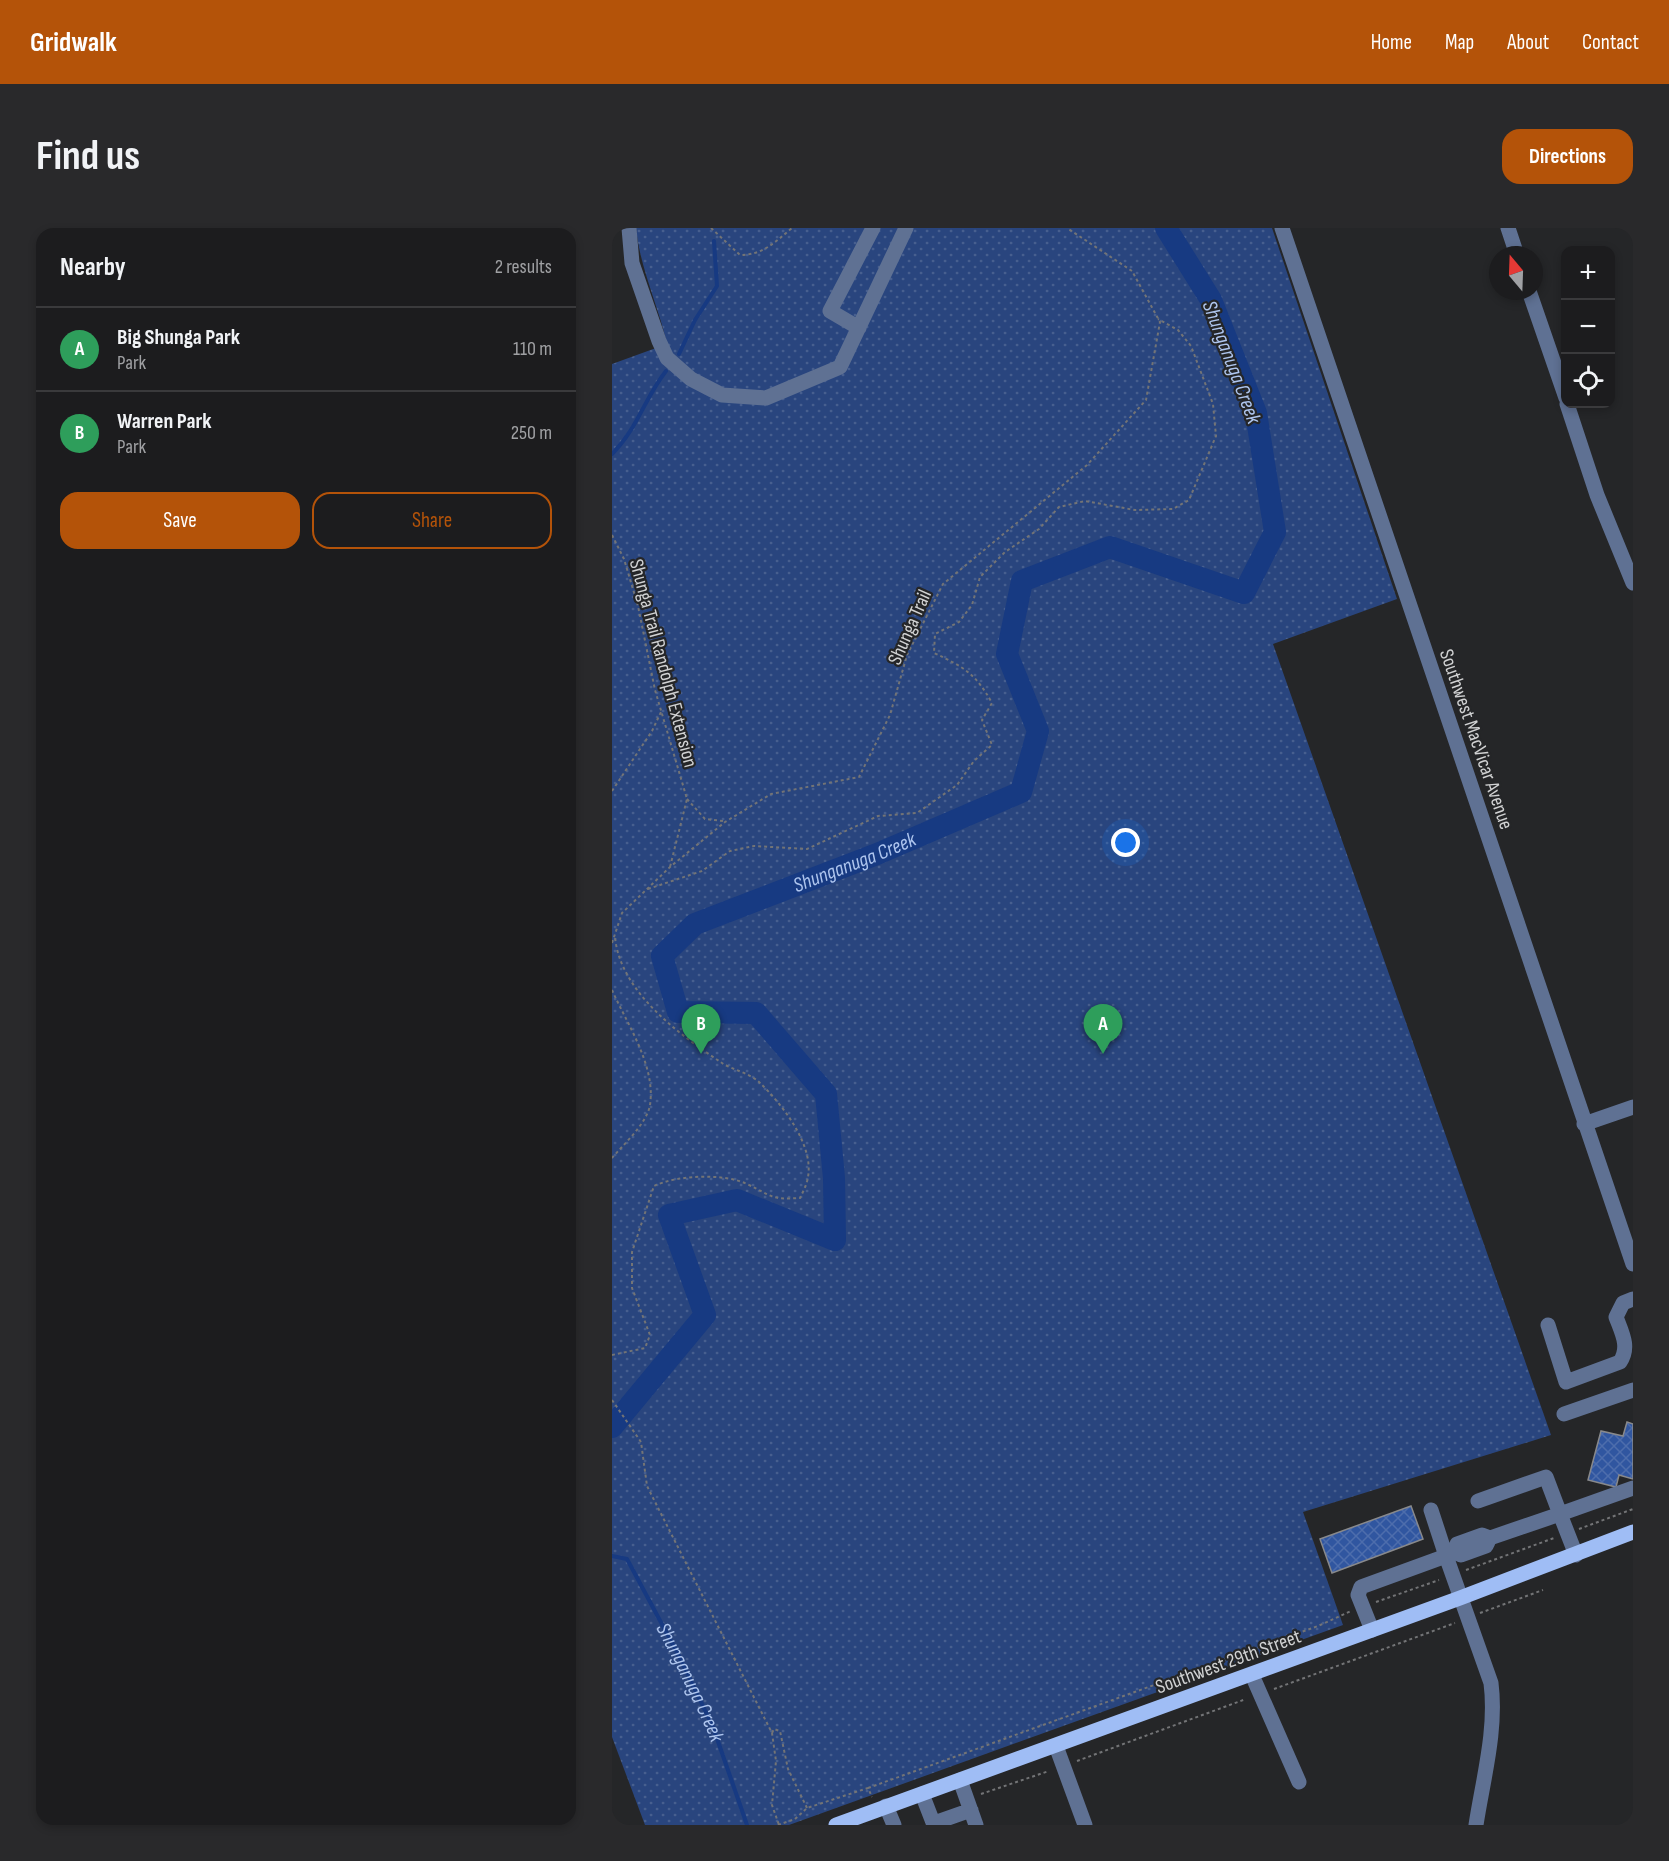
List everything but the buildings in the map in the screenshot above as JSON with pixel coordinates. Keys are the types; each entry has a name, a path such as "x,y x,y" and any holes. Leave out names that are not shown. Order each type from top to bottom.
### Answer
{"main road":[{"name":"Southwest 29th Street","path":"836,1825 1576,1556 1633,1532"}],"street":[{"path":"629,228 632,263 667,358 691,379 722,395 766,398 840,367 906,228"},
{"path":"859,328 830,311 873,228"},
{"name":"Southwest MacVicar Avenue","path":"1282,228 1633,1264"},
{"path":"1514,246 1509,231 1525,228"},
{"path":"1532,300 1561,384"},
{"path":"1568,408 1597,495 1633,583"},
{"path":"1584,1124 1633,1107"},
{"path":"1548,1325 1566,1382 1620,1362 1626,1344 1617,1317 1623,1303 1633,1299"},
{"path":"1564,1414 1633,1390"},
{"path":"1478,1501 1546,1477 1576,1556"},
{"path":"1372,1630 1358,1595 1360,1587 1451,1554 1461,1555 1486,1546 1490,1538 1633,1488"},
{"path":"1431,1510 1451,1554 1453,1575 1460,1598 1491,1683 1493,1699 1490,1735 1476,1825"},
{"path":"1252,1675 1299,1782"},
{"path":"1056,1746 1085,1825"},
{"path":"922,1794 934,1824 972,1811 960,1780"},
{"path":"886,1806 894,1825"}],"path":[{"path":"711,228 740,255 751,255 766,250 792,228"},
{"path":"648,889 702,871 730,851 754,846 807,849 878,816 916,813 957,785 974,761 992,746 982,720 992,704 979,680 954,662 934,653 935,634 959,622 972,605 980,577 1005,552 1038,529 1059,507 1085,501 1135,510 1173,509 1189,500 1216,436 1213,404 1191,346 1178,330 1158,319 1132,271 1067,228"},
{"name":"Shunga Trail","path":"612,942 622,913 670,867 725,822 771,794 859,777 890,715 907,655 943,584 1087,465 1146,400 1160,322 1158,319"},
{"name":"Shunga Trail Randolph Extension","path":"612,535 624,560 638,606 661,711 687,800"},
{"path":"612,791 652,731 661,711"},
{"path":"687,800 705,819 725,822"},
{"path":"670,867 687,800"},
{"path":"612,1355 645,1347 650,1335 632,1288 632,1252 654,1186 671,1178 716,1178 747,1183 762,1193 779,1199 800,1198 809,1176 804,1143 787,1114 757,1080 723,1064 662,1020 637,988 621,960 614,936"},
{"path":"612,990 648,1072 650,1106 612,1158"},
{"path":"612,1400 641,1442 647,1486 772,1733 776,1761 772,1805 779,1825 795,1819 807,1808 1143,1691 1363,1607 1633,1509"},
{"path":"972,1811 1063,1766 1543,1590"},
{"path":"772,1733 774,1729 780,1731 788,1769 807,1808"},
{"path":"868,1788 870,1796 886,1806"}],"shaded area":[{"path":"636,228 1272,228 1397,599 1273,644 1551,1435 1303,1512 1343,1625 789,1825 645,1825 612,1737 612,364 667,344 641,258"}],"waterway":[{"name":"Shunganuga Creek","path":"612,1427 705,1315 669,1215 737,1200 835,1240 834,1178 826,1094 756,1013 678,1012 662,956 695,924 877,854 1021,792 1038,731 1007,654 1022,581 1110,547 1244,593 1275,532 1256,413 1211,300 1166,228"},
{"path":"679,354 695,320 717,286 714,241"},
{"path":"612,454 635,424 666,371"},
{"name":"Shunganuga Creek","path":"612,1556 627,1559 679,1656 713,1727 747,1825"}],"place":[{"name":"Warren Park","path":"701,1054"},
{"name":"Big Shunga Park","path":"1103,1054"}]}
